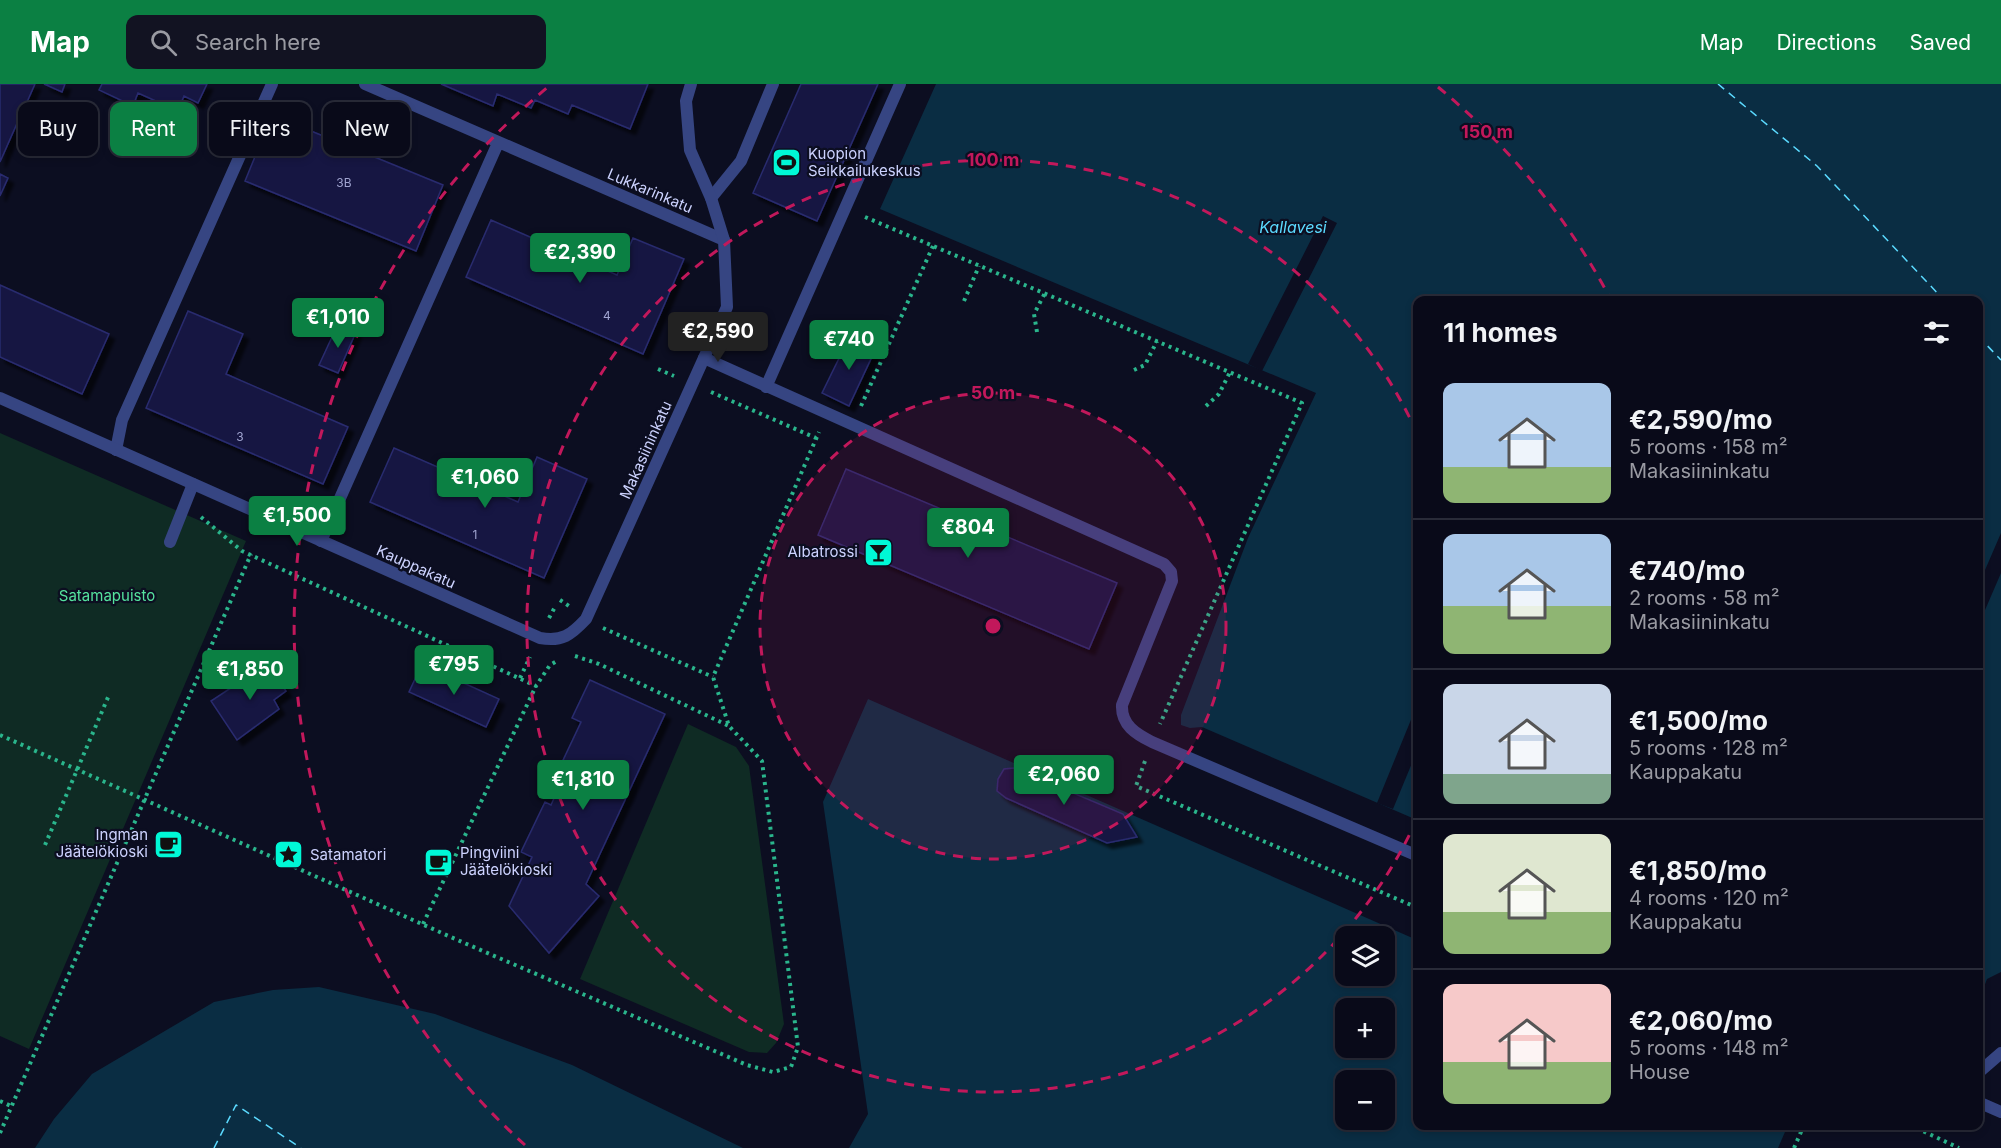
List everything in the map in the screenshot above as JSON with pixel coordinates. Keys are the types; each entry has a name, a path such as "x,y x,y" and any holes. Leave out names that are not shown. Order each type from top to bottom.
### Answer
{"street":[{"path":"116,450 122,420 272,84"},
{"name":"Lukkarinkatu","path":"365,84 724,240"},
{"name":"Makasiininkatu","path":"586,619 727,307 724,240 711,198 690,150 686,101 691,84"},
{"path":"711,198 741,161 773,84"},
{"path":"766,387 900,84"},
{"path":"321,541 498,142"},
{"path":"704,358 826,415 1164,564 1171,572 1172,581 1122,705 1123,719 1129,726 1152,742 1413,854"},
{"name":"Kauppakatu","path":"0,398 540,638 555,641 565,638 586,619"},
{"path":"170,542 193,484"},
{"path":"1983,1069 2001,1053"},
{"path":"1983,1104 2001,1112"}],"path":[{"path":"729,726 713,677 826,415 857,414 933,246"},
{"path":"964,301 979,266"},
{"path":"1037,332 1034,314 1045,294"},
{"path":"1134,370 1145,365 1157,341"},
{"path":"658,369 816,438"},
{"path":"1206,406 1219,394 1230,372"},
{"path":"186,504 242,551 536,686"},
{"path":"0,1133 251,555"},
{"path":"560,600 586,619 619,637 713,677"},
{"path":"0,735 423,924 747,1065 773,1072 791,1067 798,1047 762,761 729,726 598,664 570,655"},
{"path":"423,924 536,686 550,665 560,660"},
{"path":"45,845 109,695"},
{"path":"0,1101 11,1106"},
{"path":"1794,1148 1802,1130"},
{"path":"1921,1130 1959,1148"}],"green space":[{"name":"Satamapuisto","path":"0,433 246,541 29,1049 0,1036"},
{"path":"688,724 736,747 749,766 784,1024 776,1043 767,1053 749,1052 580,979"}],"water":[{"name":"Kallavesi","path":"936,84 2001,84 2001,972 1987,979 1983,990 1983,296 1413,296 1413,818 1202,727 1190,728 1181,725 1181,715 1248,538 1316,393 880,209"},
{"path":"868,699 1385,926 1335,926 1335,986 1395,986 1395,930 1413,938 1413,1130 1786,1130 1778,1148 849,1148 868,1114 823,802"},
{"path":"319,987 435,1014 572,1065 743,1148 35,1148 54,1119 92,1074 214,1002 273,990"}],"pier":[{"path":"1323,216 1337,223 1262,371 1248,364"},
{"path":"2001,533 2001,573 1983,615 1983,575"},
{"path":"1413,715 1413,761 1393,809 1377,803"}],"building":[{"path":"0,84 35,84 27,102 18,102 18,121 0,162"},
{"path":"44,84 65,84 62,92"},
{"path":"102,84 207,84 198,103 184,96 182,102 158,102 138,93 135,102 124,102 99,90"},
{"path":"441,84 648,84 630,129 572,105 568,114 535,100 531,108 497,94 493,106"},
{"path":"801,84 878,84 817,221 753,193"},
{"path":"311,131 323,136 323,156 372,156 443,185 416,251 245,181 255,156 311,156"},
{"path":"0,174 8,178 0,196"},
{"path":"491,220 617,275 633,238 684,259 643,354 466,277"},
{"path":"0,285 109,334 82,394 0,357"},
{"path":"188,311 243,334 226,374 348,427 323,484 146,408"},
{"path":"338,324 356,332 338,373 319,365"},
{"path":"850,336 876,348 849,406 822,393"},
{"path":"394,448 518,502 537,457 587,479 544,578 370,502"},
{"path":"846,469 1117,583 1089,649 818,535"},
{"path":"267,664 286,691 274,700 279,709 237,740 211,701"},
{"path":"422,664 499,699 486,727 409,692"},
{"path":"590,680 665,714 586,884 599,896 549,953 509,906 532,857 521,852 545,802 551,805 563,778 556,775 581,722 572,718"},
{"path":"1014,768 1123,814 1137,837 1107,843 1006,798 997,791 998,779 1004,769"}],"ferry route":[{"path":"1718,84 1817,166 1940,296"},
{"path":"1983,341 2001,360"},
{"path":"214,1148 236,1105 301,1148"}],"place":[{"name":"Kuopion Seikkailukeskus","path":"787,163"},
{"name":"Albatrossi","path":"879,552"},
{"name":"Ingman Jäätelökioski","path":"169,844"},
{"name":"Satamatori","path":"289,855"},
{"name":"Pingviini Jäätelökioski","path":"439,862"}]}
